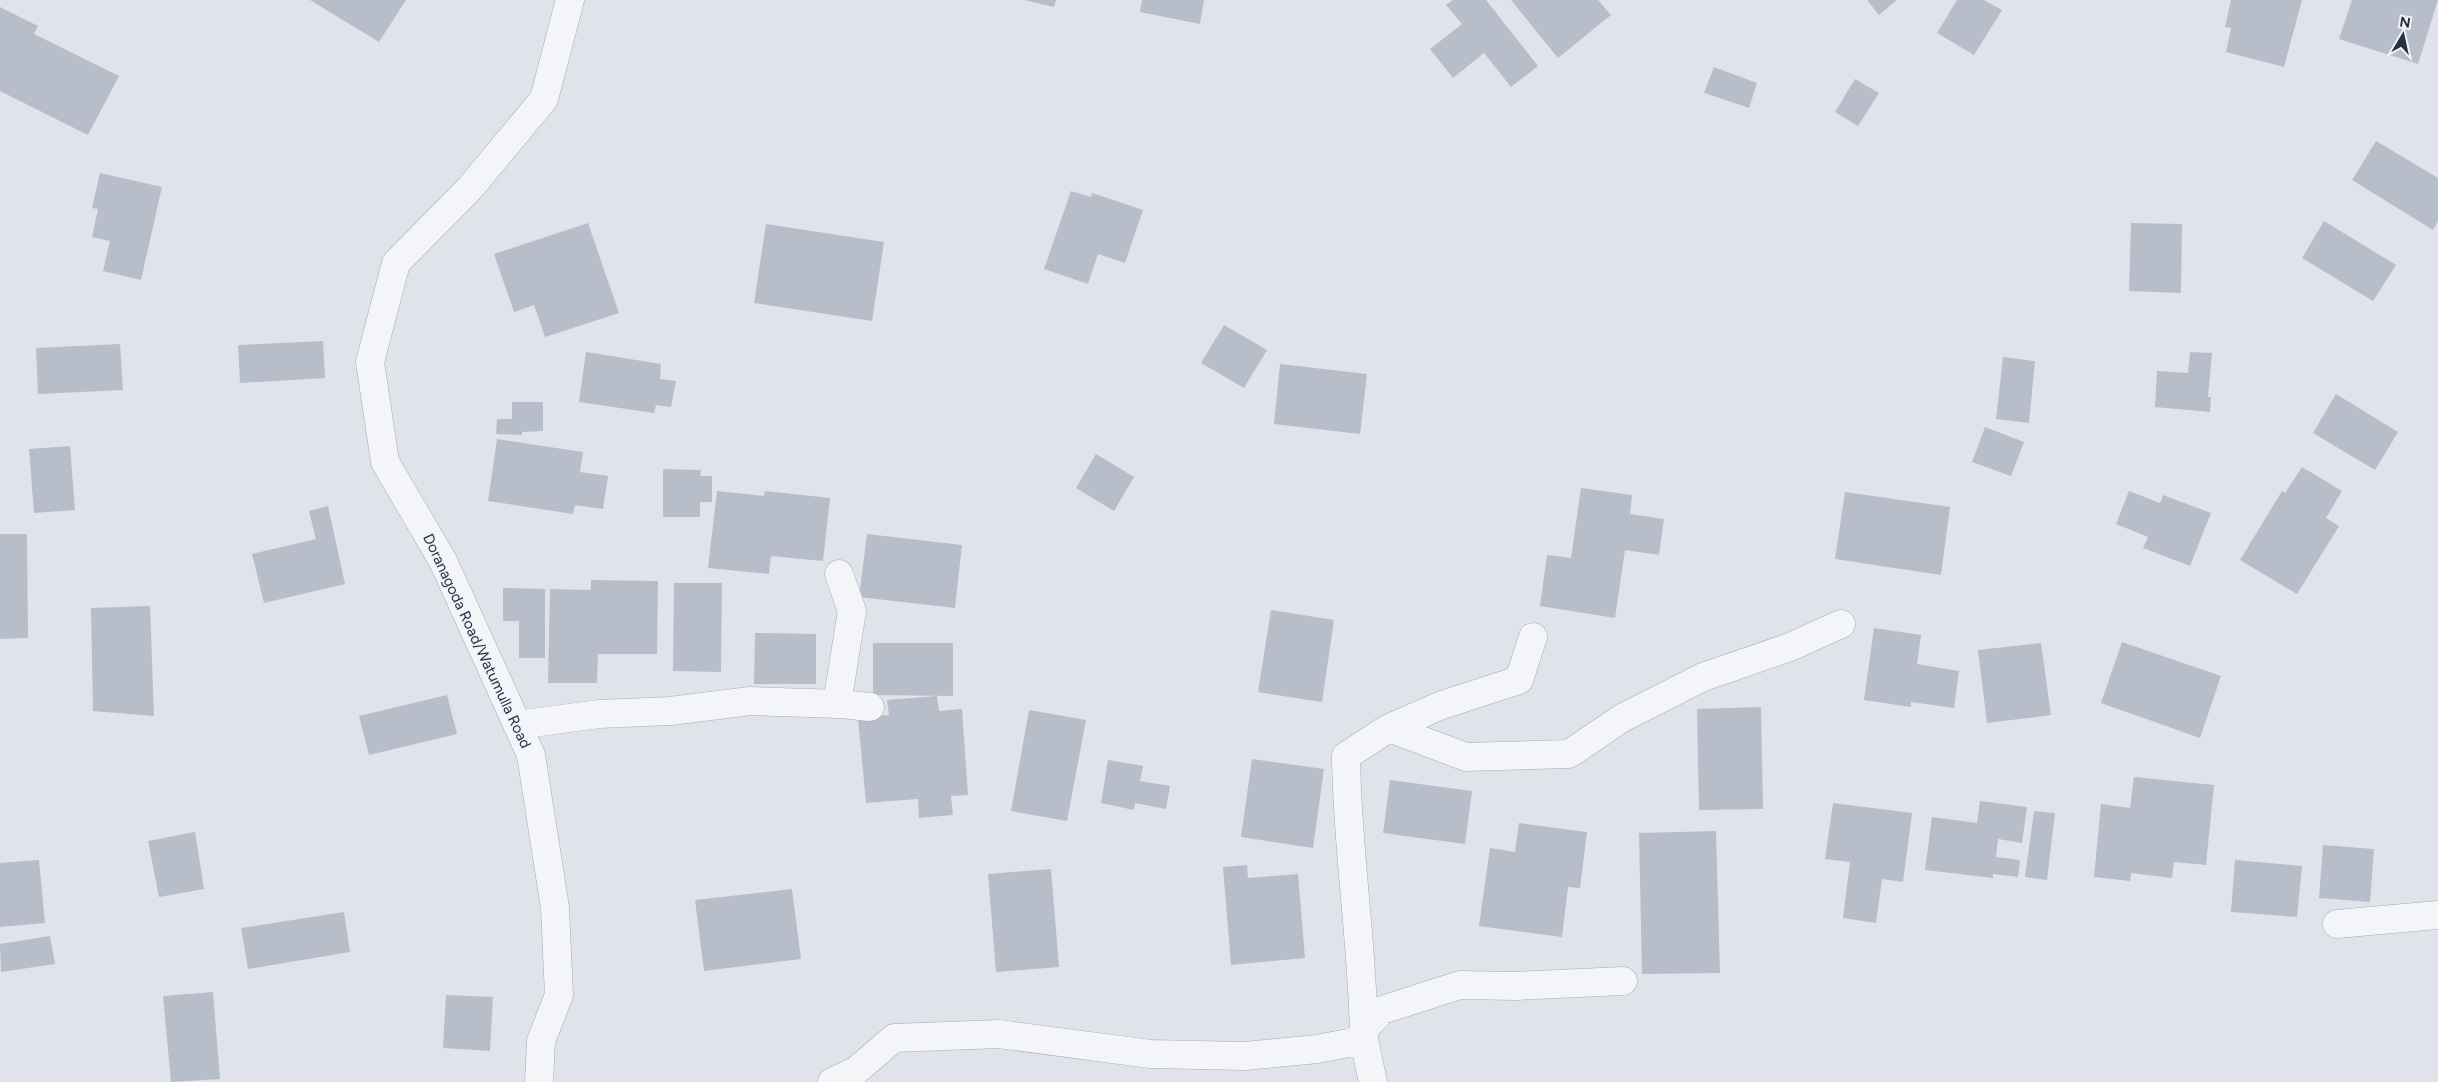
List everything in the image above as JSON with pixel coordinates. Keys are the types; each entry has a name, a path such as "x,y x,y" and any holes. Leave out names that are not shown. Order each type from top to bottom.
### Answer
{"street":[{"name":"Doranagoda Road/Watumulla Road","path":"539,1082 541,1041 559,995 555,908 531,755 443,561 385,462 370,362 396,263 470,188 544,99 570,0"},
{"path":"833,704 839,690 852,611 840,574"},
{"path":"1389,728 1466,757 1569,754 1622,718 1704,677 1790,647 1841,624"},
{"path":"1373,1082 1364,1034 1347,800 1346,756 1389,728 1442,705 1519,680 1533,637"},
{"path":"517,725 599,714 670,710 750,701 870,707"},
{"path":"2337,924 2438,915"},
{"path":"832,1082 857,1070 894,1038 999,1034 1150,1054 1245,1056 1317,1049 1364,1034 1382,1010 1460,985 1516,986 1623,981"}],"building":[{"path":"310,0 406,0 379,42"},
{"path":"1024,0 1056,0 1054,7"},
{"path":"1142,0 1204,0 1200,24 1140,12"},
{"path":"1453,0 1486,0 1538,66 1511,87 1484,53 1453,78 1430,49 1462,24 1446,5"},
{"path":"1511,0 1598,0 1611,15 1558,58"},
{"path":"1867,0 1897,0 1879,15"},
{"path":"1957,0 1984,0 2002,10 1974,55 1937,33"},
{"path":"2231,0 2302,0 2284,67 2226,52 2231,28 2225,27"},
{"path":"2352,0 2438,0 2418,64 2339,39"},
{"path":"0,7 38,26 34,34 119,76 88,135 0,91"},
{"path":"1714,67 1757,83 1749,108 1704,93"},
{"path":"1855,79 1879,93 1858,126 1835,112"},
{"path":"2376,141 2438,178 2438,221 2433,230 2352,180"},
{"path":"100,173 162,187 141,280 103,271 110,241 92,237 98,209 92,208"},
{"path":"1071,191 1091,197 1092,193 1143,210 1125,263 1098,254 1088,284 1044,269"},
{"path":"2324,221 2396,265 2373,301 2302,258"},
{"path":"588,223 619,313 545,337 534,305 514,312 494,254"},
{"path":"2131,223 2182,224 2181,293 2129,291"},
{"path":"766,224 884,242 872,321 754,303"},
{"path":"1224,325 1267,350 1244,388 1201,363"},
{"path":"323,341 325,378 240,383 238,345"},
{"path":"120,344 123,390 38,394 36,348"},
{"path":"586,352 661,364 660,379 676,381 671,407 656,405 654,413 579,402"},
{"path":"2190,352 2212,353 2208,397 2211,397 2210,412 2155,407 2157,371 2188,373"},
{"path":"2003,357 2035,361 2029,423 1996,419"},
{"path":"1280,364 1367,374 1360,434 1274,424"},
{"path":"2336,394 2398,432 2375,470 2313,433"},
{"path":"512,402 543,402 543,431 522,432 522,435 496,434 497,419 512,419"},
{"path":"1985,427 2024,442 2011,476 1972,462"},
{"path":"497,439 583,452 580,472 608,476 603,509 575,505 573,514 488,501"},
{"path":"70,446 75,510 34,513 29,449"},
{"path":"1096,454 1134,477 1114,511 1076,488"},
{"path":"2302,467 2342,491 2326,518 2339,526 2297,594 2240,560 2282,491 2285,493"},
{"path":"663,469 701,470 700,476 712,476 712,502 700,502 700,517 663,517"},
{"path":"1581,488 1632,495 1630,514 1664,519 1659,555 1625,550 1615,618 1540,606 1547,555 1571,558"},
{"path":"717,491 764,496 765,491 830,498 823,561 771,556 769,574 708,568"},
{"path":"2129,491 2160,503 2163,495 2211,513 2190,566 2143,548 2148,537 2116,524"},
{"path":"1845,492 1950,507 1941,575 1835,559"},
{"path":"328,506 345,584 264,603 252,554 316,539 309,511"},
{"path":"0,534 27,534 28,638 0,639"},
{"path":"867,534 962,545 955,608 859,597"},
{"path":"591,580 658,581 657,654 598,654 597,683 548,683 550,589 591,590"},
{"path":"674,583 722,583 721,672 673,671"},
{"path":"503,588 545,589 545,658 519,658 519,621 503,621"},
{"path":"150,606 154,716 93,711 91,608"},
{"path":"1271,610 1334,620 1322,702 1258,692"},
{"path":"1874,628 1921,635 1917,664 1959,671 1954,708 1911,702 1911,707 1864,700"},
{"path":"755,633 816,634 816,684 754,684"},
{"path":"2122,642 2221,676 2200,738 2101,703"},
{"path":"873,643 953,643 953,696 873,695"},
{"path":"2041,643 2051,715 1987,723 1978,650"},
{"path":"447,695 457,734 369,755 359,716"},
{"path":"937,696 939,711 962,709 968,795 951,796 953,815 919,818 918,799 866,803 858,718 889,715 887,700"},
{"path":"1761,707 1763,809 1699,810 1697,709"},
{"path":"1029,710 1086,720 1067,821 1011,811"},
{"path":"1252,759 1324,769 1313,848 1241,837"},
{"path":"1108,760 1143,766 1140,781 1170,786 1166,809 1135,803 1134,810 1101,803"},
{"path":"2134,777 2214,785 2206,865 2174,862 2172,878 2131,873 2130,881 2094,877 2101,804 2130,808"},
{"path":"1390,780 1472,791 1465,844 1383,833"},
{"path":"1980,801 2027,807 2022,843 1998,839 1996,857 2020,860 2018,877 1993,874 1993,878 1925,870 1932,817 1977,823"},
{"path":"1833,803 1912,813 1903,882 1882,879 1876,923 1843,918 1850,862 1825,859"},
{"path":"2034,811 2055,813 2047,880 2025,877"},
{"path":"1519,823 1587,832 1580,888 1568,887 1562,937 1479,926 1490,848 1515,852"},
{"path":"1716,831 1720,973 1642,974 1639,833"},
{"path":"195,832 204,889 159,897 148,841"},
{"path":"2323,845 2374,849 2370,902 2319,898"},
{"path":"39,860 45,923 0,927 0,863"},
{"path":"2235,860 2302,866 2297,917 2231,912"},
{"path":"1247,865 1248,878 1298,874 1305,958 1231,965 1223,867"},
{"path":"1051,869 1059,967 996,972 988,874"},
{"path":"792,889 801,959 704,971 695,900"},
{"path":"344,912 350,952 248,969 241,928"},
{"path":"50,936 55,964 1,972 0,944"},
{"path":"213,992 220,1079 171,1082 163,996"},
{"path":"446,995 493,997 490,1051 443,1048"}]}
